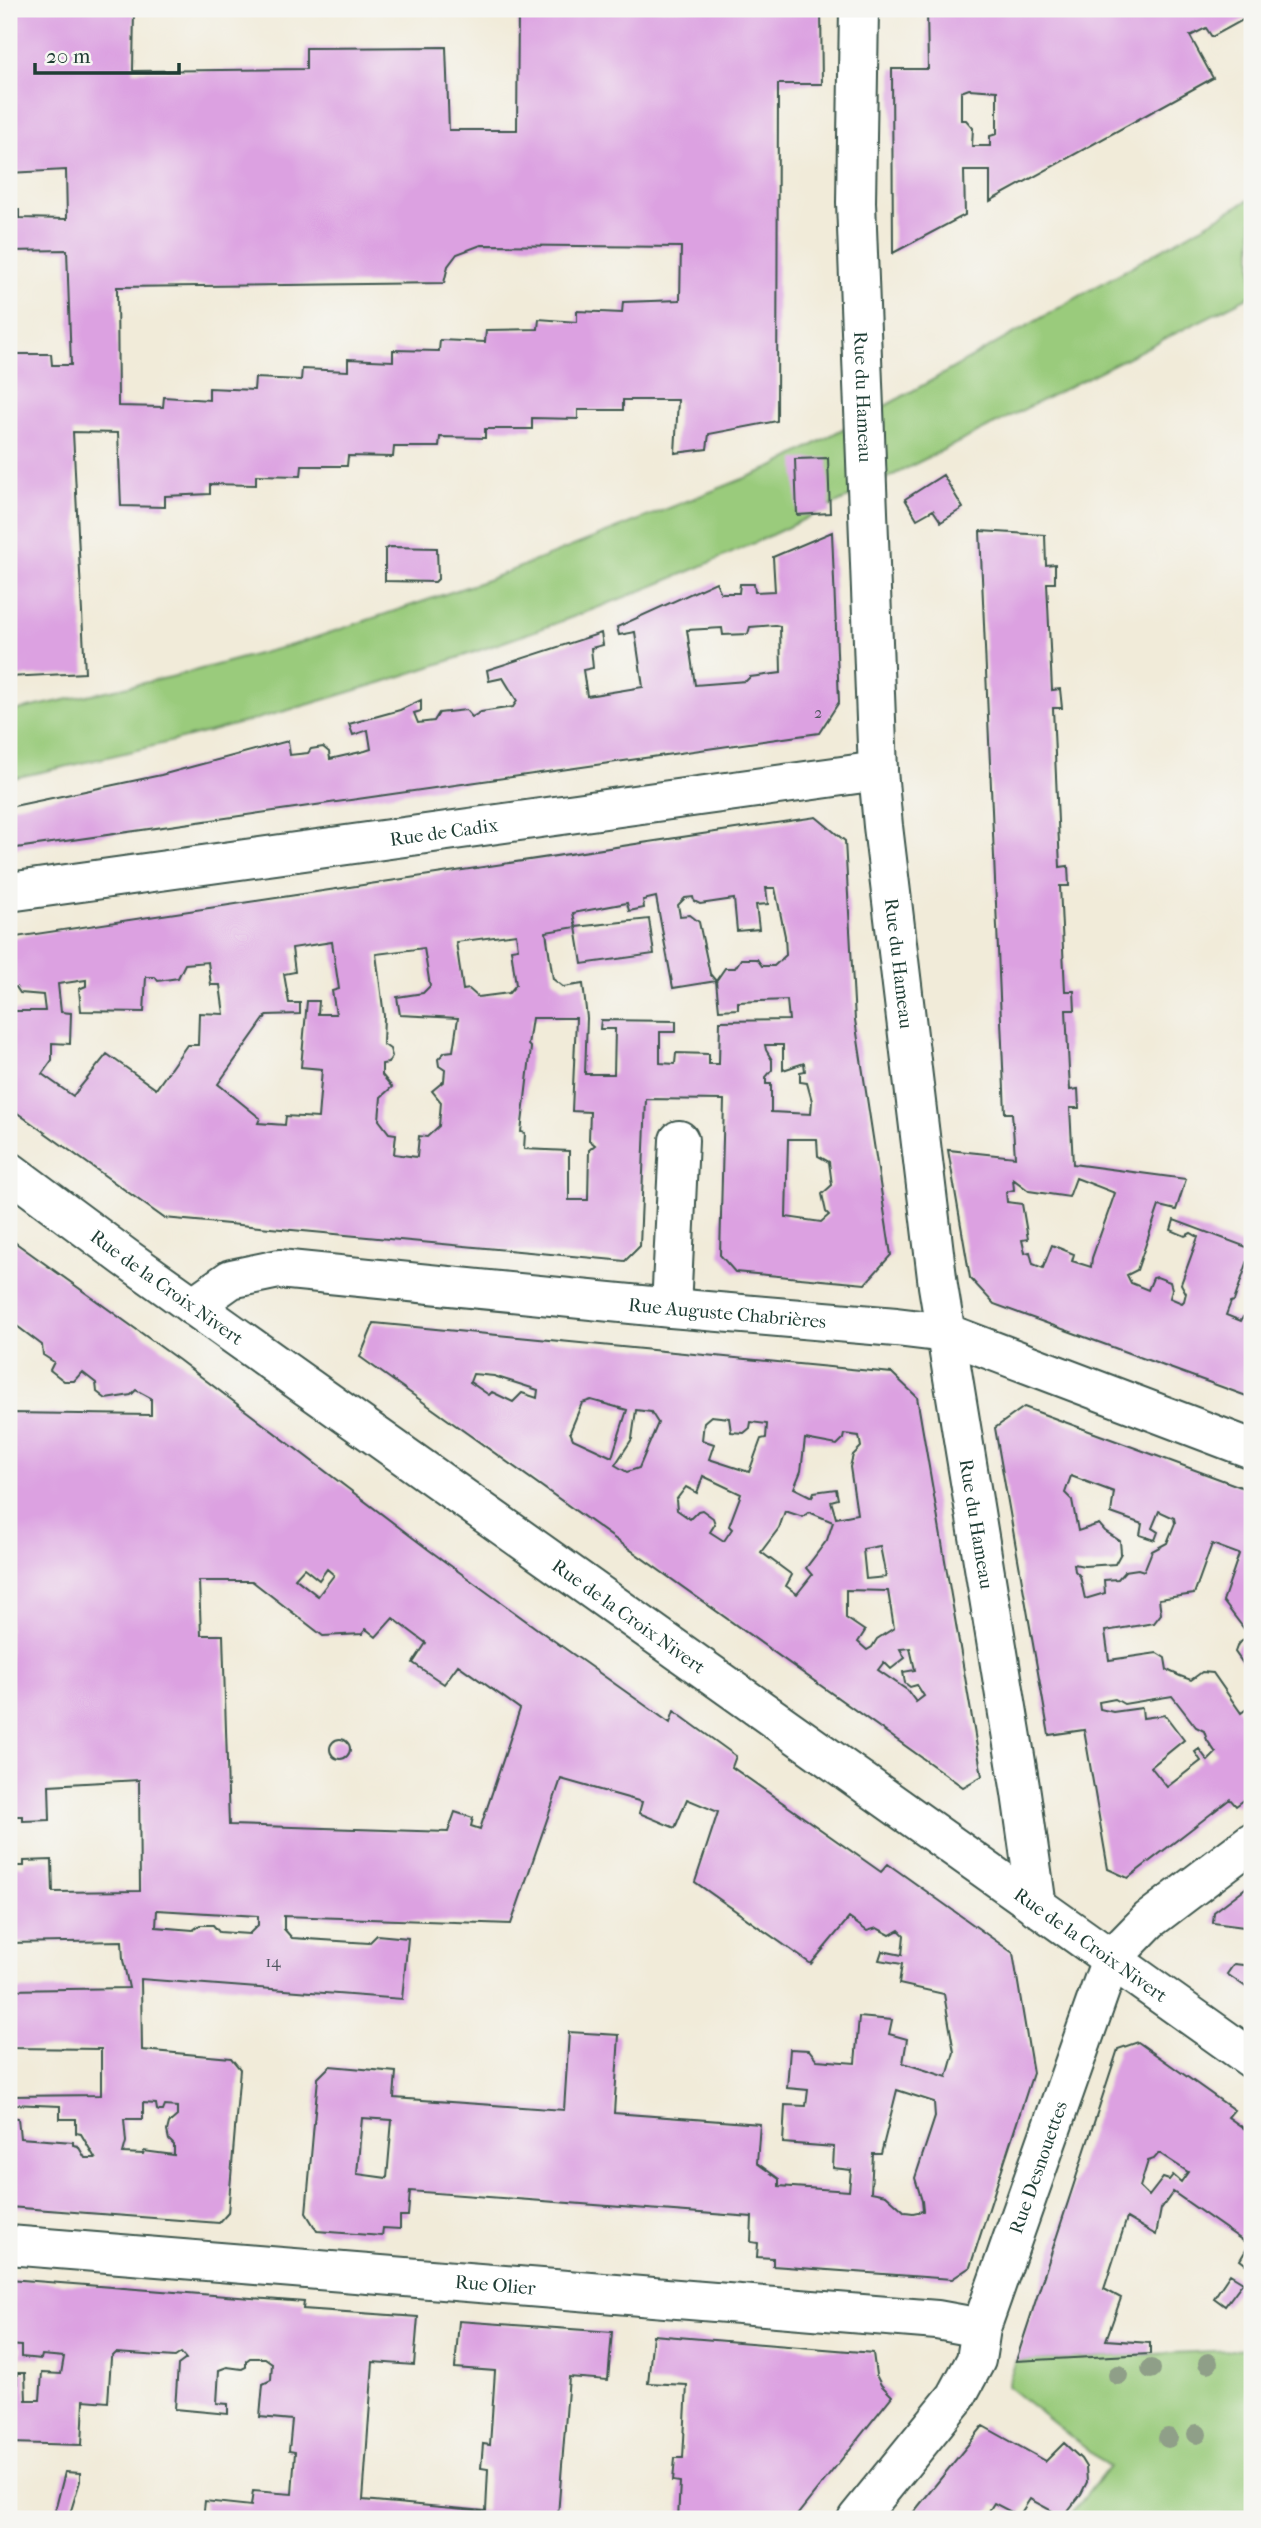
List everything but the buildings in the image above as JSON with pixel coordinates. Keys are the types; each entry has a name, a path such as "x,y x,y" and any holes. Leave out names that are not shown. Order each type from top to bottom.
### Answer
{"street":[{"name":"Rue du Hameau","path":"859,9 856,202 878,771 938,1286 1019,1780 1037,1907"},
{"name":"Rue de Cadix","path":"9,892 878,771"},
{"path":"671,1308 679,1140"},
{"name":"Rue de la Croix Nivert","path":"9,1171 193,1306 1252,2059"},
{"name":"Rue Auguste Chabrières","path":"193,1306 231,1279 279,1269 946,1333 1252,1449"},
{"name":"Rue Desnouettes","path":"857,2519 956,2397 976,2360 981,2329 1111,1959 1149,1920 1252,1842"},
{"name":"Rue Olier","path":"9,2245 923,2318 981,2329"}],"green space":[{"path":"1252,198 1252,295 753,543 690,571 524,635 355,691 183,739 9,779 9,712 171,677 299,643 487,580 773,467 927,383"},
{"path":"1252,2349 1252,2519 1067,2519 1109,2467 1007,2386 1016,2361"}]}
